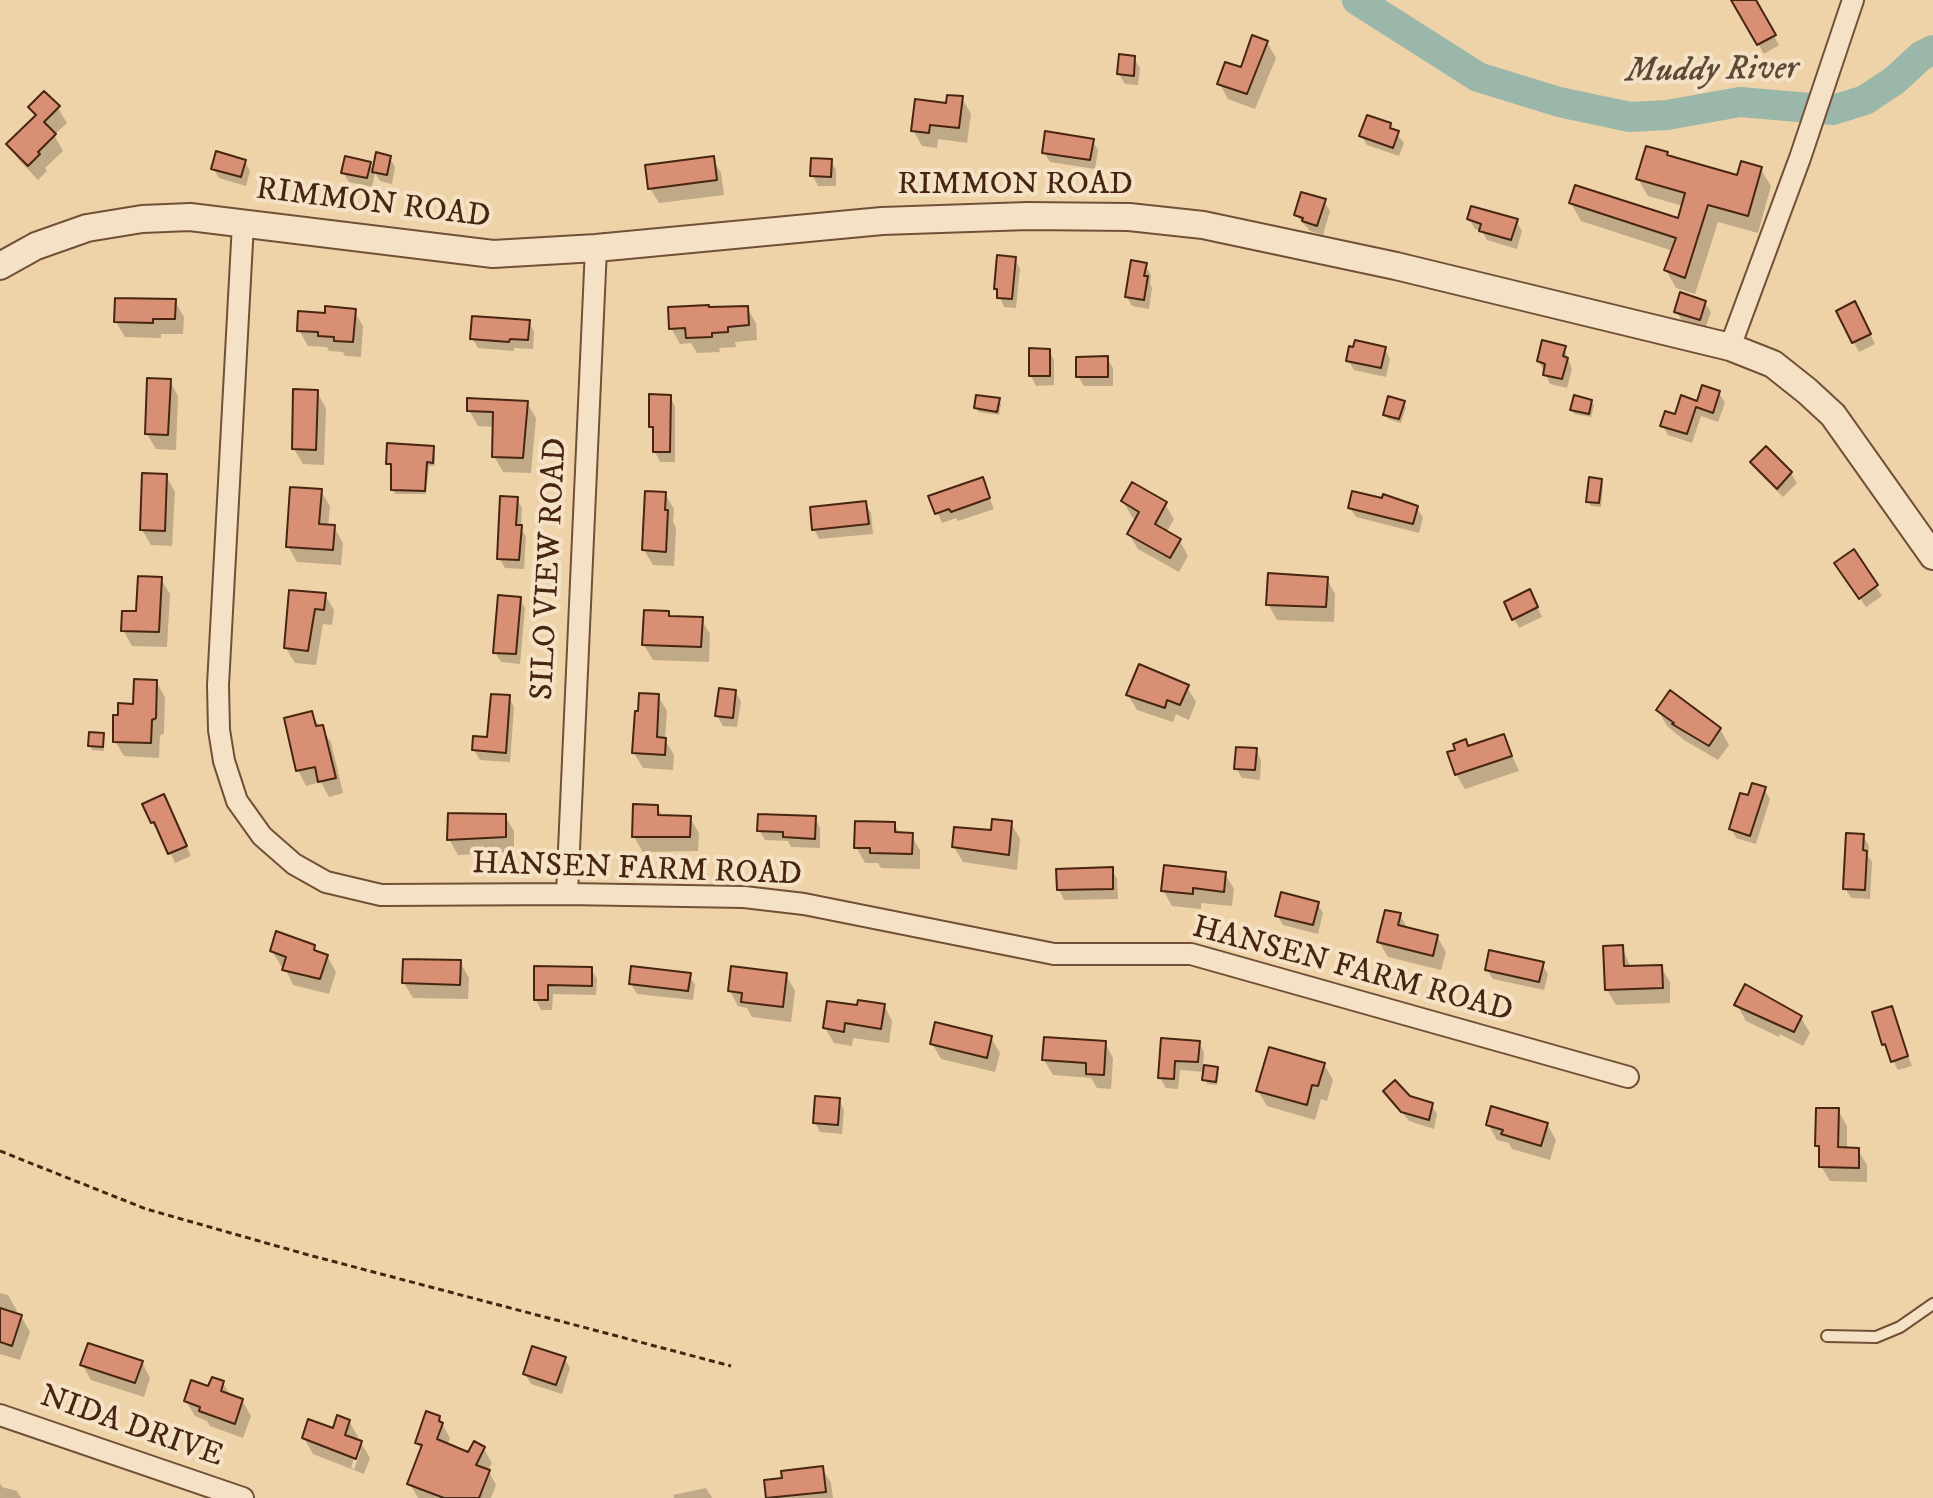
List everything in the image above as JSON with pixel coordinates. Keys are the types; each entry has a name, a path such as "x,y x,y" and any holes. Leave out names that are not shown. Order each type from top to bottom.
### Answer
{"street":[{"path":"1730,347 1853,0"},
{"name":"RIMMON ROAD","path":"0,266 36,246 87,228 142,219 190,217 493,254 596,248 882,221 1028,216 1129,217 1203,225 1380,263 1730,347 1773,364 1833,415 1933,556"},
{"name":"HANSEN FARM ROAD","path":"243,224 218,685 219,730 224,761 237,801 262,836 294,864 326,882 381,895 744,897 804,904 1054,954 1191,954 1628,1077"},
{"name":"SILO VIEW ROAD","path":"567,894 596,248"},
{"name":"NIDA DRIVE","path":"0,1415 243,1498"}],"lane":[{"path":"1827,1336 1876,1337 1900,1327 1933,1304"}],"path":[{"path":"0,1151 146,1209 731,1366"}],"building":[{"path":"1731,0 1756,0 1776,35 1757,45"},
{"path":"1252,35 1268,41 1247,94 1217,84 1225,62 1241,67"},
{"path":"1119,54 1135,56 1134,76 1117,74"},
{"path":"44,91 60,106 44,122 56,134 28,166 6,144 36,115 28,107"},
{"path":"947,95 963,96 959,128 930,125 929,133 911,131 915,99 946,103"},
{"path":"1367,115 1391,123 1390,128 1399,131 1393,148 1359,136"},
{"path":"1045,131 1094,139 1090,160 1042,153"},
{"path":"1646,146 1737,175 1741,161 1762,167 1748,216 1708,205 1685,278 1664,270 1676,238 1569,203 1575,185 1678,218 1685,193 1636,179"},
{"path":"216,151 246,160 241,177 211,169"},
{"path":"376,152 391,156 387,175 372,172"},
{"path":"345,156 371,162 367,178 341,173"},
{"path":"714,156 717,180 648,189 645,165"},
{"path":"811,158 832,159 831,177 810,176"},
{"path":"1301,192 1326,199 1317,226 1294,215"},
{"path":"1471,206 1518,219 1511,240 1479,231 1481,224 1467,219"},
{"path":"997,255 1016,257 1012,299 997,298 997,289 994,289"},
{"path":"1131,260 1147,263 1144,300 1125,297"},
{"path":"1680,292 1706,301 1700,320 1674,312"},
{"path":"115,298 176,299 175,319 153,319 153,323 114,322"},
{"path":"1855,301 1871,334 1852,343 1836,311"},
{"path":"325,306 356,309 353,342 334,341 334,337 318,336 318,332 297,331 298,311 325,313"},
{"path":"748,306 749,325 728,327 728,332 712,333 712,337 686,338 685,328 669,329 668,307"},
{"path":"472,316 530,320 528,340 470,339"},
{"path":"1355,340 1386,347 1381,368 1346,361 1349,346 1353,347"},
{"path":"1542,340 1566,346 1563,356 1568,358 1562,379 1543,375 1545,364 1537,361"},
{"path":"1029,348 1050,349 1050,376 1029,376"},
{"path":"1108,356 1108,377 1076,377 1076,357"},
{"path":"147,378 171,379 168,435 145,434"},
{"path":"1702,385 1720,391 1713,413 1696,407 1687,434 1660,426 1665,411 1675,414 1681,395 1697,401"},
{"path":"293,389 318,390 316,450 292,449"},
{"path":"649,394 671,395 670,452 653,452"},
{"path":"976,395 1000,398 997,412 974,408"},
{"path":"1574,395 1592,400 1589,414 1570,410"},
{"path":"1388,396 1405,401 1399,419 1383,415"},
{"path":"467,398 528,401 523,458 492,457 493,412 467,411"},
{"path":"387,443 434,446 433,463 427,462 425,491 391,490 391,464 386,464"},
{"path":"1766,446 1792,472 1777,489 1750,462"},
{"path":"142,473 167,474 165,531 140,530"},
{"path":"983,477 990,498 951,512 949,509 935,514 928,496"},
{"path":"1589,477 1602,479 1599,503 1586,502"},
{"path":"1132,482 1167,502 1155,524 1181,539 1170,558 1127,534 1139,512 1121,501"},
{"path":"290,487 322,489 319,524 335,525 333,550 286,547"},
{"path":"645,491 666,492 666,552 642,550"},
{"path":"1352,491 1382,498 1383,494 1418,506 1413,524 1348,508"},
{"path":"500,496 518,497 516,525 522,525 519,560 497,559"},
{"path":"866,501 869,524 812,530 810,507"},
{"path":"1854,549 1878,585 1859,599 1834,563"},
{"path":"1268,573 1328,577 1326,607 1266,605"},
{"path":"138,576 162,577 159,632 121,631 122,611 136,611"},
{"path":"1530,589 1538,607 1512,620 1504,602"},
{"path":"289,590 326,593 324,610 315,609 308,651 284,648"},
{"path":"498,595 521,597 516,654 493,653"},
{"path":"644,610 669,611 669,616 703,617 701,647 642,645"},
{"path":"1139,664 1189,685 1180,705 1167,700 1165,708 1126,695"},
{"path":"134,679 157,680 156,718 152,720 151,743 113,742 113,715 118,715 118,703 133,704"},
{"path":"719,688 736,690 733,718 715,716"},
{"path":"1670,690 1721,728 1709,746 1672,724 1656,710"},
{"path":"639,693 659,694 657,737 666,738 665,755 632,753"},
{"path":"491,694 510,695 506,753 472,750 473,736 487,737"},
{"path":"312,711 316,726 323,725 336,778 318,782 315,767 296,771 284,718"},
{"path":"89,732 104,733 103,747 88,746"},
{"path":"1504,734 1512,756 1455,775 1447,752 1455,750 1453,744 1466,739 1468,746"},
{"path":"1236,747 1257,748 1255,770 1234,769"},
{"path":"1752,783 1766,787 1750,836 1729,829 1740,793 1748,795"},
{"path":"164,794 187,846 168,854 142,804"},
{"path":"633,804 658,805 658,815 691,816 690,837 632,837"},
{"path":"448,813 506,814 506,837 447,840"},
{"path":"758,814 816,816 815,839 783,837 783,832 757,831"},
{"path":"992,819 1012,821 1009,855 952,847 954,827 991,830"},
{"path":"855,821 895,822 895,832 913,833 912,854 870,853 870,848 854,848"},
{"path":"1846,833 1864,834 1863,850 1867,851 1865,890 1843,889"},
{"path":"1164,865 1226,872 1224,892 1193,888 1193,894 1161,891"},
{"path":"1113,867 1113,889 1057,890 1056,869"},
{"path":"1281,892 1319,902 1313,925 1275,916"},
{"path":"1385,910 1401,913 1398,925 1438,935 1433,956 1377,942"},
{"path":"276,931 315,945 314,950 328,955 320,979 282,970 286,957 270,951"},
{"path":"1623,945 1624,966 1662,965 1663,988 1605,990 1603,946"},
{"path":"1489,950 1544,962 1539,982 1485,970"},
{"path":"403,959 461,960 460,985 402,983"},
{"path":"534,966 592,967 592,986 548,985 548,1000 534,1000"},
{"path":"631,966 691,973 688,991 629,984"},
{"path":"731,966 787,973 783,1007 741,1002 742,993 728,991"},
{"path":"1745,984 1802,1016 1794,1032 1734,1005"},
{"path":"858,1000 885,1004 881,1029 845,1023 844,1032 823,1028 827,1001 857,1005"},
{"path":"1892,1006 1908,1056 1891,1062 1872,1012"},
{"path":"935,1022 992,1036 987,1058 930,1044"},
{"path":"1044,1037 1106,1041 1104,1075 1086,1074 1086,1063 1042,1060"},
{"path":"1161,1038 1200,1041 1198,1062 1175,1061 1174,1079 1158,1078"},
{"path":"1269,1047 1325,1063 1318,1086 1312,1085 1307,1105 1256,1091"},
{"path":"1204,1065 1218,1067 1216,1082 1202,1080"},
{"path":"1395,1080 1410,1096 1433,1103 1429,1120 1401,1112 1383,1091"},
{"path":"815,1096 840,1098 838,1125 813,1123"},
{"path":"1491,1106 1548,1123 1541,1146 1501,1134 1503,1130 1486,1125"},
{"path":"1816,1108 1839,1108 1838,1147 1859,1148 1859,1168 1819,1167 1819,1146 1815,1146"},
{"path":"0,1308 22,1315 12,1346 0,1342"},
{"path":"88,1343 143,1361 135,1383 80,1365"},
{"path":"532,1346 566,1357 556,1385 523,1374"},
{"path":"212,1377 224,1381 221,1391 243,1399 235,1424 199,1411 200,1407 184,1401 191,1380 208,1386"},
{"path":"426,1411 440,1416 439,1421 443,1423 437,1439 468,1452 474,1441 485,1447 476,1465 490,1470 479,1498 444,1498 407,1484 422,1445 415,1443"},
{"path":"337,1415 350,1420 345,1435 362,1441 356,1459 302,1438 308,1419 333,1428"},
{"path":"823,1466 826,1492 766,1498 764,1480 782,1478 781,1471"}],"waterway":[{"name":"Muddy River","path":"1357,0 1478,77 1559,102 1630,117 1667,115 1740,102 1833,110 1865,100 1933,50"}]}
